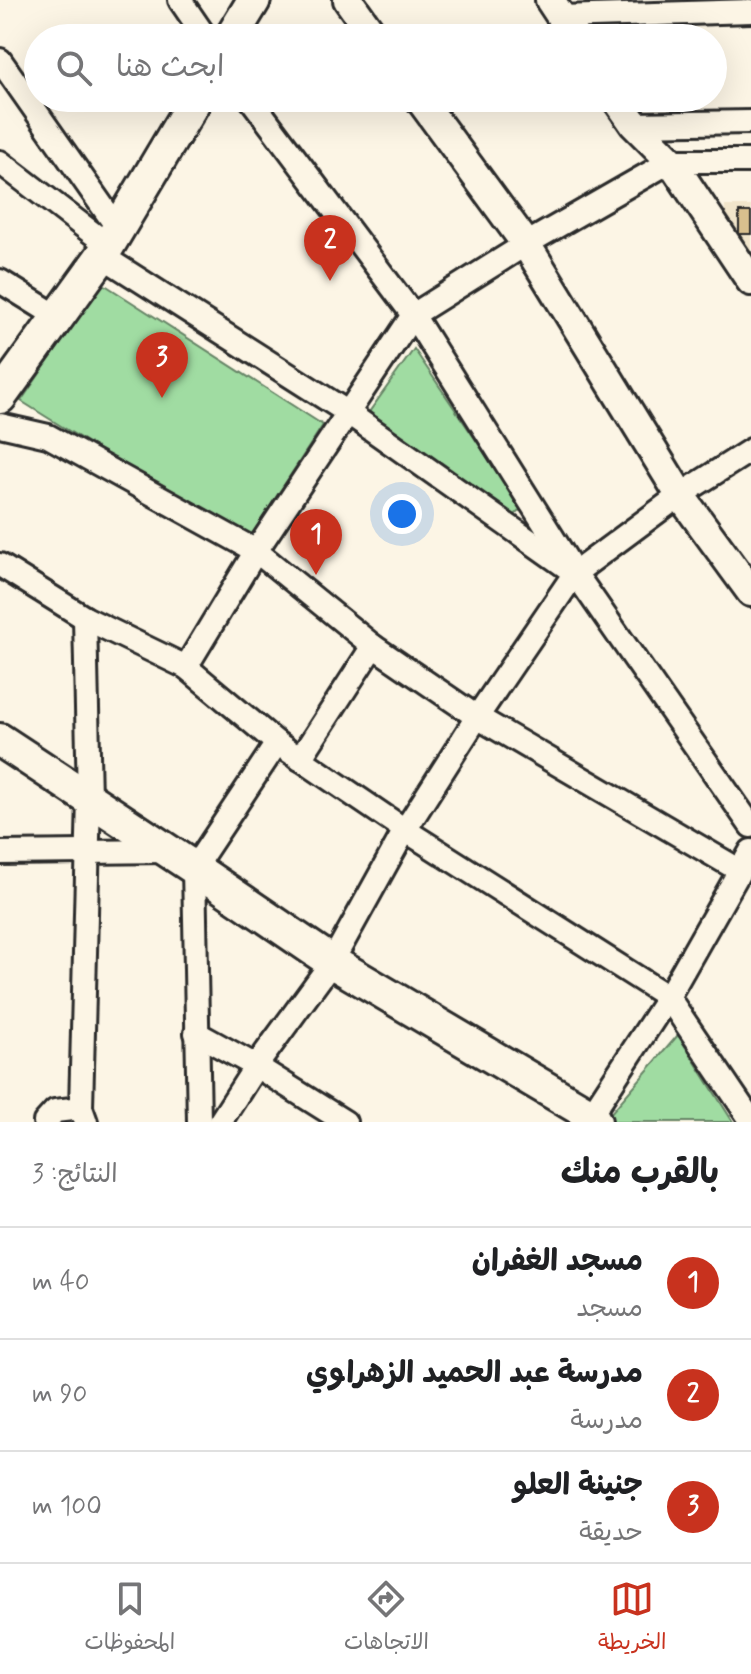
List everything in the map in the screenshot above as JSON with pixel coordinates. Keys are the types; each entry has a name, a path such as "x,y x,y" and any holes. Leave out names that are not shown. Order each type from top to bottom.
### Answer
{"main road":[{"path":"239,24 254,0"},
{"path":"0,397 110,244 188,112"},
{"path":"0,740 332,962 589,1120"}],"street":[{"path":"180,0 196,24"},
{"path":"348,0 365,24"},
{"path":"562,18 751,11"},
{"path":"0,60 24,100"},
{"path":"31,112 110,244"},
{"path":"261,112 413,315 575,573 751,826"},
{"path":"429,112 526,244 680,495 751,592"},
{"path":"626,112 671,161 751,281"},
{"path":"634,124 751,122"},
{"path":"186,667 256,551 413,315 526,244 671,161 751,161"},
{"path":"0,162 110,244 575,573"},
{"path":"0,281 58,317"},
{"path":"0,425 48,436 256,551 373,646 477,717 745,861 668,997 589,1120"},
{"path":"220,1122 256,1066 332,962 405,830 575,573 680,495 751,450"},
{"path":"0,565 85,618 186,667 300,759 405,830 668,997 751,1120"},
{"path":"45,1122 55,1111 83,1115 89,798 85,618"},
{"path":"300,759 373,646"},
{"path":"199,1122 196,1033 182,859 277,743"},
{"path":"0,853 88,852 182,859"},
{"path":"196,1033 256,1066 345,1122"}],"shaded area":[{"path":"725,206 751,206 751,259 724,220"}],"green space":[{"path":"102,283 323,425 247,542 21,401"},
{"path":"414,349 522,508 512,518 362,422"},
{"path":"678,1035 733,1122 613,1122 609,1115"}],"building":[{"path":"739,212 751,212 751,234 739,234"}],"place":[{"name":"مدرسة عبد الحميد الزهراوي","path":"330,281"},
{"name":"جنينة العلو","path":"162,398"},
{"name":"مسجد الغفران","path":"316,575"}]}
